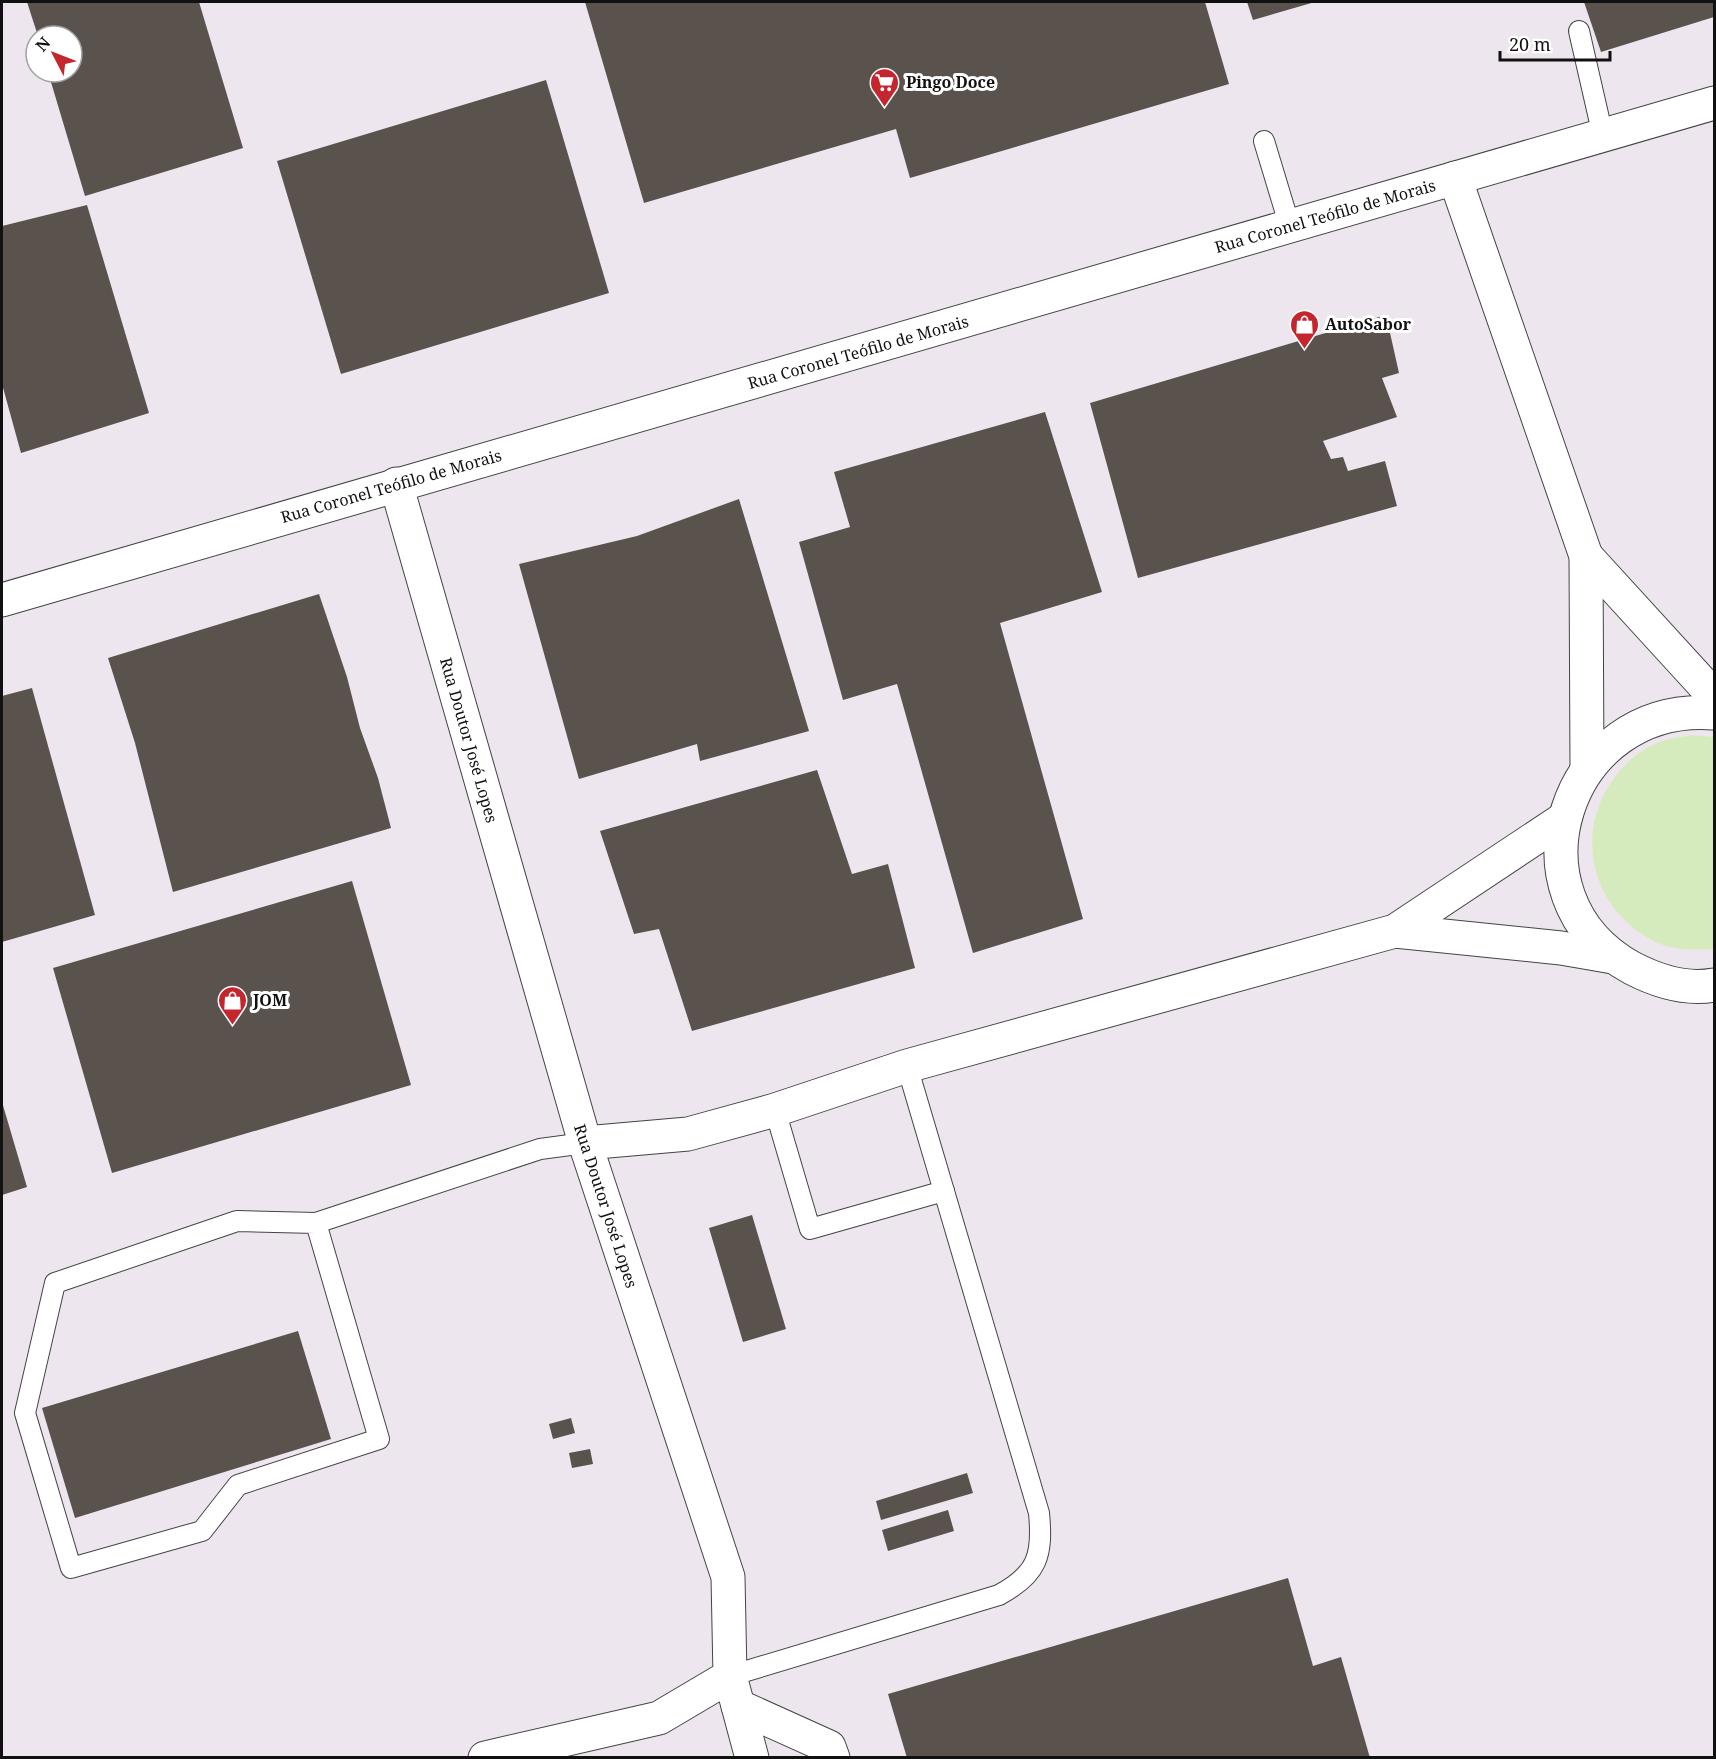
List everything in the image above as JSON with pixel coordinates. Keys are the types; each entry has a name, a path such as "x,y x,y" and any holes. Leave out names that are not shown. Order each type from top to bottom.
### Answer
{"street":[{"name":"Rua Coronel Teófilo de Morais","path":"2,600 1714,103"},
{"path":"1455,178 1586,556 1587,769"},
{"name":"Rua Doutor José Lopes","path":"396,484 585,1143 728,1576 734,1691 752,1758"},
{"path":"1586,556 1714,696"},
{"path":"1613,957 1582,922 1567,889 1561,854 1565,818 1573,792 1587,769 1615,739 1651,720 1690,711 1714,713"},
{"path":"585,1143 688,1134 775,1110 907,1066 1395,931 1565,818"},
{"path":"1395,931 1561,948 1613,957 1653,979 1699,987 1714,985"},
{"path":"485,1758 659,1718 734,1691 830,1747 833,1758"}],"lane":[{"path":"1579,31 1603,136"},
{"path":"1264,141 1290,227"},
{"path":"734,1691 999,1595 1018,1585 1035,1566 1042,1543 1039,1513 907,1066"},
{"path":"775,1110 810,1229 944,1191"},
{"path":"316,1223 379,1439 238,1485 202,1531 71,1568 25,1413 55,1283 237,1221 316,1223 540,1149 585,1143"}],"shaded area":[{"path":"2,2 1714,2 1714,1757 2,1758"}],"green space":[{"path":"1693,735 1714,737 1714,949 1675,948 1659,944 1631,926 1615,909 1602,889 1595,867 1592,844 1594,821 1602,798 1623,767 1633,757 1657,743"}],"building":[{"path":"27,2 199,2 243,148 85,196 52,84 84,84 84,24 34,24"},
{"name":"Pingo Doce","path":"585,2 1205,2 1229,84 910,178 896,129 644,203"},
{"path":"1247,2 1315,2 1253,20"},
{"path":"1584,2 1714,2 1714,17 1601,52"},
{"path":"546,80 609,293 341,374 277,161"},
{"path":"87,205 149,413 21,453 2,384 2,226"},
{"path":"1386,315 1399,373 1382,378 1397,417 1323,441 1331,459 1343,457 1348,471 1385,461 1397,506 1138,578 1090,403"},
{"path":"1045,412 1102,592 1000,623 1083,919 973,953 897,684 843,700 799,542 850,527 834,472"},
{"path":"739,499 809,731 700,761 697,744 579,779 519,564 637,536"},
{"path":"319,594 347,677 391,828 173,892 135,743 108,658"},
{"path":"32,688 95,915 2,942 2,696"},
{"path":"817,770 852,874 888,864 915,968 692,1031 659,929 634,934 600,831"},
{"name":"JOM","path":"352,881 411,1085 112,1173 53,968"},
{"path":"2,1102 27,1187 2,1195"},
{"path":"752,1215 786,1329 743,1342 709,1228"},
{"path":"298,1331 331,1439 75,1518 42,1408"},
{"path":"571,1418 575,1433 553,1439 549,1424"},
{"path":"590,1449 593,1464 572,1468 569,1453"},
{"path":"967,1473 973,1493 881,1520 876,1501"},
{"path":"948,1510 954,1531 888,1551 882,1530"},
{"path":"1288,1578 1313,1666 1341,1657 1370,1758 907,1758 888,1694"}],"place":[{"name":"Pingo Doce","path":"885,108"},
{"name":"AutoSabor","path":"1304,350"},
{"name":"JOM","path":"232,1026"}]}
